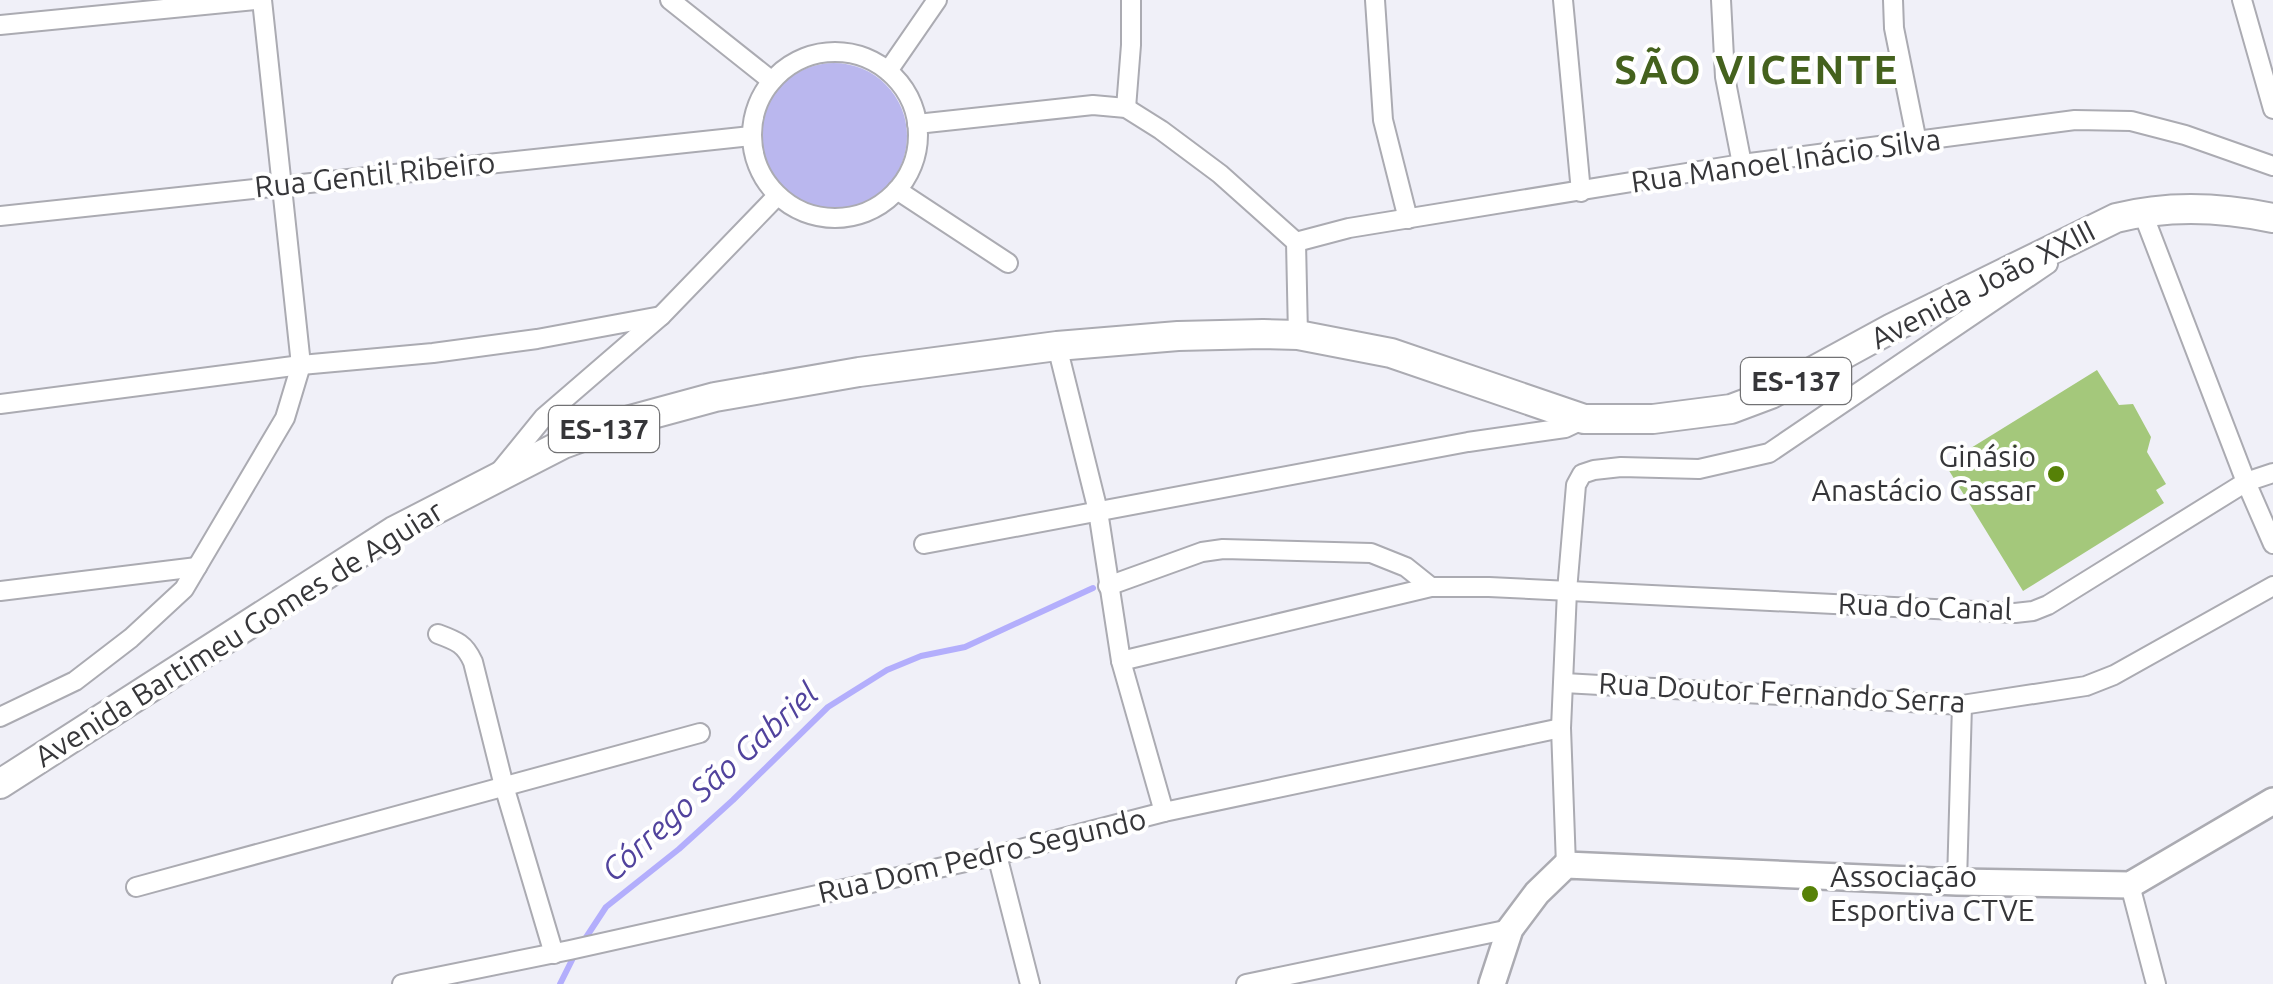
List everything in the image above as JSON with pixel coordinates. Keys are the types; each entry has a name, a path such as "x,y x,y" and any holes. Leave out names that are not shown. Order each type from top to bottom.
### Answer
{"main road":[{"name":"Avenida João XXIII","path":"1298,335 1391,354 1584,419 1653,419 1732,410 1772,394 1892,328 2128,215 2204,209 2273,218"},
{"name":"Avenida Bartimeu Gomes de Aguiar","path":"0,784 394,531 564,444 608,427 715,397 859,372 1058,346 1178,336 1298,335"}],"street":[{"path":"0,25 259,0 301,366 284,418 184,589 131,638 75,681 0,717"},
{"path":"670,0 772,80"},
{"path":"888,71 937,0"},
{"path":"1126,108 1131,0"},
{"path":"1375,0 1383,120 1408,219"},
{"path":"1563,0 1580,192"},
{"path":"1720,0 1725,76 1742,164"},
{"path":"1893,0 1894,28 1917,142"},
{"path":"2242,0 2273,109"},
{"path":"838,52 864,57 888,71 912,104 917,124 917,148 898,190 877,207 852,217 812,215 778,196 760,173 751,136 758,104 772,80 787,66 811,54 838,52"},
{"path":"917,124 1092,105 1126,108 1220,174 1296,242 1298,335"},
{"name":"Rua Manoel Inácio Silva","path":"1296,242 1348,228 1742,164 2075,120 2131,121 2273,166"},
{"name":"Rua Gentil Ribeiro","path":"0,216 751,136"},
{"path":"898,190 1008,264"},
{"path":"493,479 544,417 661,316 778,196"},
{"path":"1566,865 1561,728 1567,591 1576,485 1582,474 1621,467 1698,468 1769,453 2128,215 2273,544"},
{"path":"0,404 485,346 661,316"},
{"path":"1058,346 1098,511 1120,661 1164,812"},
{"path":"924,544 1468,442 1564,428 1584,419"},
{"name":"Rua do Canal","path":"1120,661 1431,587 2015,613 2048,605 2246,482 2273,473"},
{"path":"1108,586 1202,552 1223,549 1371,553 1406,567 1431,587"},
{"path":"0,591 198,567"},
{"name":"Rua Doutor Fernando Serra","path":"1564,682 1962,706 2086,686 2114,675 2273,586"},
{"path":"438,634 460,642 473,662 504,786 562,952"},
{"path":"1957,882 1962,706"},
{"name":"Rua Dom Pedro Segundo","path":"402,984 599,944 1164,812 1561,728"},
{"path":"136,887 700,733"},
{"path":"1492,984 1510,929 1537,893 1566,865 1957,882 2130,885 2273,801"},
{"path":"997,854 1030,984"},
{"path":"2130,885 2156,984"},
{"path":"1246,984 1307,977 1510,929"}],"shaded area":[{"path":"834,63 862,68 886,84 902,108 907,136 902,164 886,188 862,204 834,209 806,204 782,188 766,164 761,136 766,108 782,84 806,68"}],"building":[{"name":"Ginásio Anastácio Cassar","path":"2097,370 2119,405 2133,404 2151,437 2147,452 2166,484 2156,490 2164,503 2023,591 1945,464"}],"waterway":[{"name":"Córrego São Gabriel","path":"583,942 606,907 679,849 828,707 887,670 921,656 965,647 1093,588"},
{"name":"Córrego São Gabriel","path":"560,984 576,952"}],"place":[{"name":"Ginásio Anastácio Cassar","path":"2056,474"},
{"name":"Associação Esportiva CTVE","path":"1810,894"}],"district":[{"name":"SÃO VICENTE","path":"1757,70"}]}
